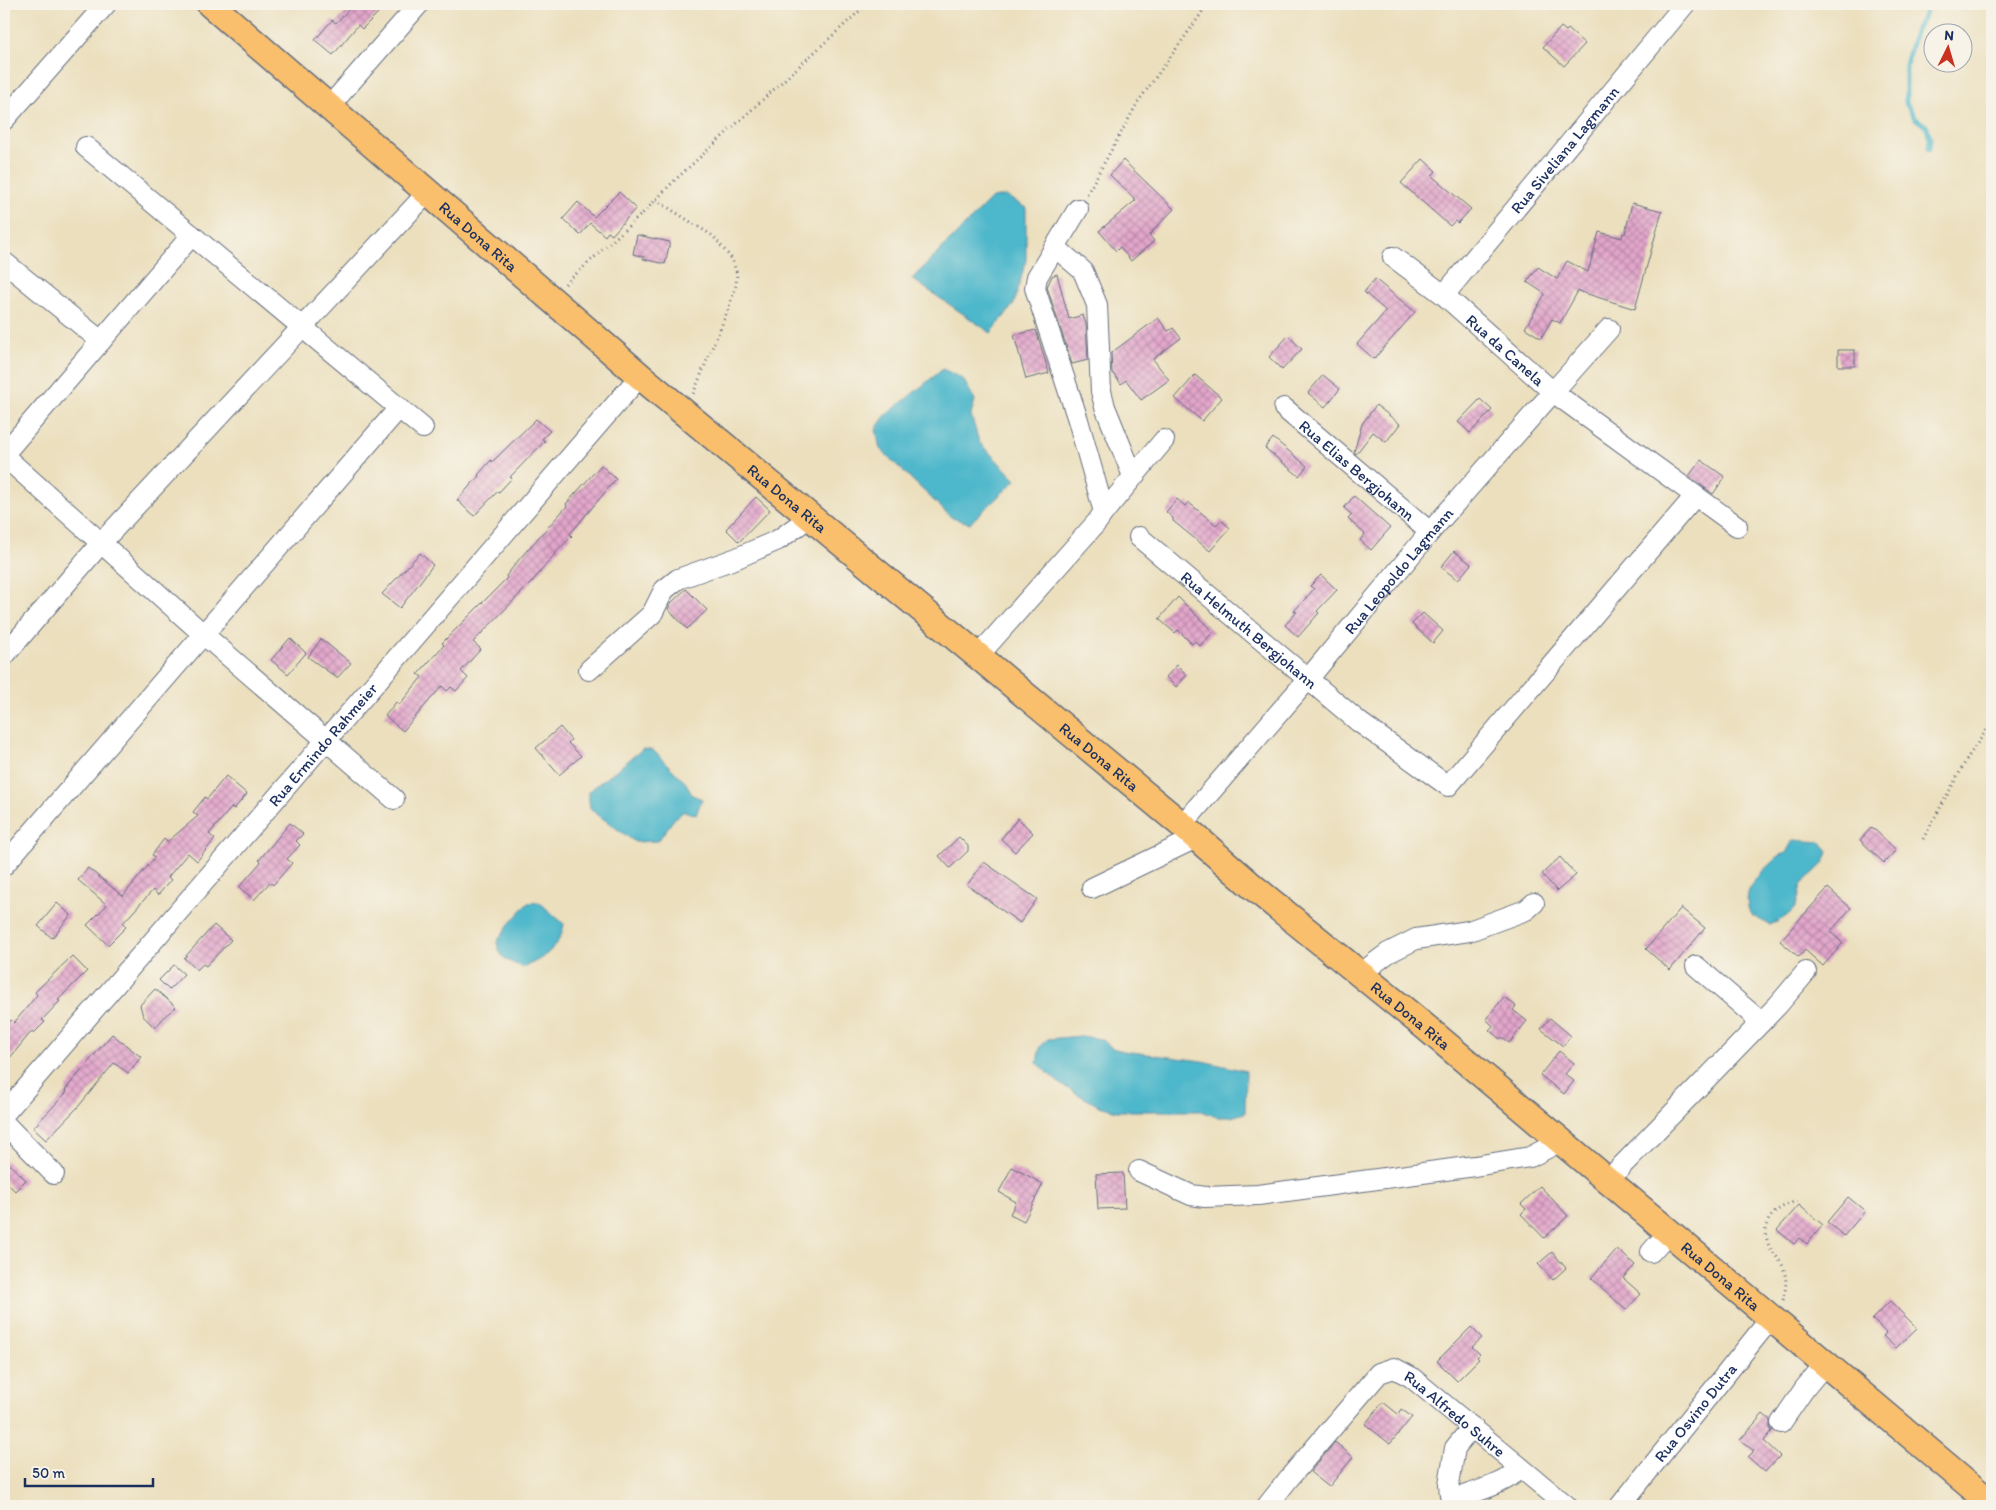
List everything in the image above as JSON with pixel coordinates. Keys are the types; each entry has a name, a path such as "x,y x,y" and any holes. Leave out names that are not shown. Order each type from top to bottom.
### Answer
{"main road":[{"name":"Rua Dona Rita","path":"210,4 640,376 1608,1180 1774,1320 1984,1502"}],"street":[{"path":"4,120 106,4"},
{"path":"328,108 419,4"},
{"name":"Rua Siveliana Lagmann","path":"1444,295 1685,4"},
{"path":"86,147 423,428"},
{"path":"4,656 101,543 428,192"},
{"path":"1078,210 1037,277 1035,288 1078,420 1104,512"},
{"path":"192,236 4,455 203,634 267,687 394,799"},
{"path":"1056,247 1082,271 1097,305 1101,391 1105,407 1134,476"},
{"name":"Rua da Canela","path":"1393,257 1444,295 1553,392 1609,329"},
{"path":"4,262 101,341"},
{"name":"Rua Ermindo Rahmeier","path":"4,1114 640,376"},
{"path":"1553,392 1737,526"},
{"name":"Rua Leopoldo Lagmann","path":"1189,832 1308,678 1430,532 1553,392"},
{"path":"4,865 399,408"},
{"name":"Rua Elias Bergjohann","path":"1284,408 1430,532"},
{"path":"978,656 1078,543 1164,440"},
{"name":"Rua Helmuth Bergjohann","path":"1139,537 1359,722 1448,786 1695,496"},
{"path":"589,670 652,614 664,590 678,579 737,558 778,540 810,517"},
{"path":"1092,888 1189,832"},
{"path":"1360,974 1388,952 1416,939 1469,931 1526,910 1534,903"},
{"path":"1696,966 1753,1015 1756,1026"},
{"path":"1608,1180 1778,1005 1806,972"},
{"path":"4,1123 54,1174"},
{"path":"1139,1171 1191,1195 1205,1197 1258,1194 1530,1157 1561,1141"},
{"path":"1651,1252 1669,1232"},
{"name":"Rua Osvino Dutra","path":"1620,1506 1774,1320"},
{"path":"1781,1423 1805,1388 1825,1364"},
{"name":"Rua Alfredo Suhre","path":"1267,1506 1290,1476 1379,1373 1394,1368 1411,1378 1567,1506"},
{"path":"1472,1427 1455,1448 1449,1484 1450,1495 1457,1498 1480,1490 1515,1474 1521,1468"}],"path":[{"path":"550,298 656,200 681,174 867,4"},
{"path":"1078,210 1138,102 1201,14 1206,4"},
{"path":"656,200 713,236 732,259 737,274 736,285 728,310 685,413"},
{"path":"1923,839 1968,757 1992,722"},
{"path":"1774,1320 1787,1285 1784,1267 1768,1244 1766,1228 1773,1213 1785,1204 1800,1200"}],"water":[{"path":"1006,196 1026,208 1026,260 1014,304 991,333 912,279 992,198"},
{"path":"943,369 963,379 975,400 971,415 979,442 1016,480 970,523 952,518 880,449 876,429 885,416"},
{"path":"643,749 653,750 686,783 692,795 702,799 696,815 684,811 674,819 658,841 635,842 590,809 588,792"},
{"path":"1793,840 1821,842 1828,851 1821,866 1802,884 1797,904 1791,912 1770,925 1751,915 1747,900 1748,893 1754,880 1776,858 1786,853"},
{"path":"539,902 564,924 559,939 550,951 523,967 505,959 498,948 497,942 509,924 528,903"},
{"path":"1081,1036 1101,1039 1112,1048 1123,1051 1202,1061 1246,1071 1245,1113 1231,1117 1217,1117 1201,1111 1117,1111 1099,1106 1060,1084 1037,1063 1040,1046 1048,1039"}],"building":[{"path":"354,4 387,4 362,29 358,25 333,55 315,40 332,20 336,23"},
{"path":"1561,27 1566,31 1568,29 1585,44 1564,66 1543,47"},
{"path":"1423,159 1436,171 1432,176 1471,209 1458,223 1455,221 1450,226 1401,183"},
{"path":"1123,160 1174,209 1149,235 1154,241 1131,261 1120,247 1116,251 1099,231 1136,200 1110,175"},
{"path":"619,192 636,208 612,235 608,232 605,236 590,223 580,235 563,219 578,202 594,217"},
{"path":"1632,203 1662,211 1635,309 1578,291 1560,323 1552,319 1541,338 1525,328 1545,294 1527,282 1538,267 1557,279 1567,261 1588,272 1599,232 1622,238 1623,233 1625,234"},
{"path":"637,235 670,242 665,264 643,259 644,257 633,254"},
{"path":"1057,274 1069,319 1083,315 1086,324 1088,360 1072,364 1047,287 1052,276"},
{"path":"1375,279 1415,312 1374,359 1357,344 1386,311 1364,292"},
{"path":"1158,318 1168,331 1173,328 1181,338 1153,359 1169,380 1141,400 1126,380 1121,384 1112,372 1111,353"},
{"path":"1036,330 1049,373 1026,379 1014,335"},
{"path":"1288,336 1302,349 1282,370 1269,357"},
{"path":"1838,350 1855,350 1855,366 1838,366"},
{"path":"1195,375 1222,398 1202,421 1175,398"},
{"path":"1323,375 1340,389 1325,407 1308,393"},
{"path":"1480,399 1492,410 1470,433 1458,422"},
{"path":"1376,405 1400,424 1386,442 1373,432 1356,454 1354,452 1362,424"},
{"path":"536,419 550,431 542,439 545,441 510,477 512,478 499,492 474,516 457,500 491,460 492,462"},
{"path":"1273,438 1307,466 1299,476 1265,448"},
{"path":"1701,460 1725,477 1713,494 1689,476"},
{"path":"601,465 616,479 570,534 572,536 531,583 473,642 481,649 461,671 468,678 456,691 451,687 447,691 442,686 403,731 385,716 396,702 399,705 422,677 418,674 444,645 442,643 507,578 506,576 521,557"},
{"path":"1354,496 1390,528 1371,550 1360,540 1365,534 1348,519 1352,515 1344,508"},
{"path":"756,497 770,510 739,542 726,529"},
{"path":"1177,499 1185,506 1188,502 1216,525 1221,520 1230,528 1210,551 1173,521 1173,518 1166,512"},
{"path":"1454,551 1471,564 1458,580 1441,567"},
{"path":"420,553 433,565 400,608 382,594"},
{"path":"1321,575 1337,590 1317,611 1319,613 1298,637 1285,625 1297,612 1294,611 1314,589 1310,586"},
{"path":"686,589 707,610 687,629 668,609 671,603"},
{"path":"1178,597 1213,632 1200,646 1195,641 1192,644 1178,630 1175,633 1159,619"},
{"path":"1423,613 1443,631 1433,643 1412,624"},
{"path":"290,638 306,653 288,674 271,660"},
{"path":"321,639 351,663 337,678 308,657"},
{"path":"1177,665 1187,675 1176,687 1166,677"},
{"path":"560,727 571,740 568,743 581,756 559,775 536,748"},
{"path":"226,776 247,794 234,809 232,807 209,834 215,839 197,861 188,853 168,877 171,880 158,895 153,890 123,923 126,927 108,945 87,925 107,905 78,880 88,868 123,896 155,857 152,855 164,839 167,842 198,816 193,812 205,797 207,799"},
{"path":"1018,818 1033,833 1015,852 1001,839"},
{"path":"290,823 303,834 296,841 300,845 287,859 292,863 273,885 270,882 254,900 239,887 261,862 259,860"},
{"path":"1872,827 1896,850 1884,863 1860,840"},
{"path":"959,837 968,846 968,851 950,868 939,856"},
{"path":"1560,857 1576,875 1557,891 1542,874"},
{"path":"984,862 1037,899 1020,923 967,885"},
{"path":"1828,888 1851,908 1830,932 1843,943 1823,966 1805,950 1799,957 1780,941"},
{"path":"57,903 71,915 52,938 38,926"},
{"path":"1681,908 1705,928 1670,970 1646,949"},
{"path":"214,925 231,940 206,966 203,964 197,970 184,958"},
{"path":"72,956 87,971 58,1000 60,1001 42,1020 45,1022 34,1033 32,1031 4,1065 4,1030 11,1020 14,1023 37,995 35,992"},
{"path":"174,965 184,974 169,990 159,980"},
{"path":"155,989 176,1007 155,1028 143,1016 140,1005"},
{"path":"1504,997 1516,1006 1513,1010 1527,1021 1509,1043 1502,1037 1500,1039 1489,1030 1493,1026 1486,1019"},
{"path":"1550,1018 1571,1036 1563,1046 1541,1029"},
{"path":"112,1034 141,1057 128,1073 114,1063 78,1107 46,1140 33,1128 67,1092 65,1090"},
{"path":"1559,1051 1574,1063 1565,1074 1574,1081 1564,1094 1540,1075"},
{"path":"4,1159 26,1180 15,1191 4,1180"},
{"path":"1012,1167 1043,1184 1024,1221 1010,1214 1016,1202 999,1192"},
{"path":"1123,1173 1125,1208 1098,1209 1096,1174"},
{"path":"1540,1186 1568,1216 1544,1238 1521,1214 1526,1209 1521,1204"},
{"path":"1848,1197 1865,1211 1844,1236 1827,1222"},
{"path":"1799,1205 1823,1225 1807,1244 1799,1238 1794,1244 1777,1230"},
{"path":"1617,1249 1635,1265 1623,1278 1641,1294 1626,1310 1591,1278"},
{"path":"1552,1252 1566,1268 1553,1280 1538,1264"},
{"path":"1890,1301 1917,1328 1896,1348 1883,1336 1886,1333 1872,1319"},
{"path":"1471,1327 1482,1338 1472,1347 1480,1354 1477,1357 1479,1359 1457,1381 1437,1361"},
{"path":"1383,1402 1398,1414 1401,1409 1412,1417 1390,1444 1365,1424"},
{"path":"1763,1414 1770,1420 1772,1431 1764,1441 1780,1456 1765,1472 1748,1457 1754,1451 1740,1440"},
{"path":"1335,1442 1353,1457 1329,1487 1310,1472"}],"waterway":[{"path":"1927,4 1925,15 1915,32 1906,65 1906,103 1915,118 1927,127 1930,138 1929,149"}]}
